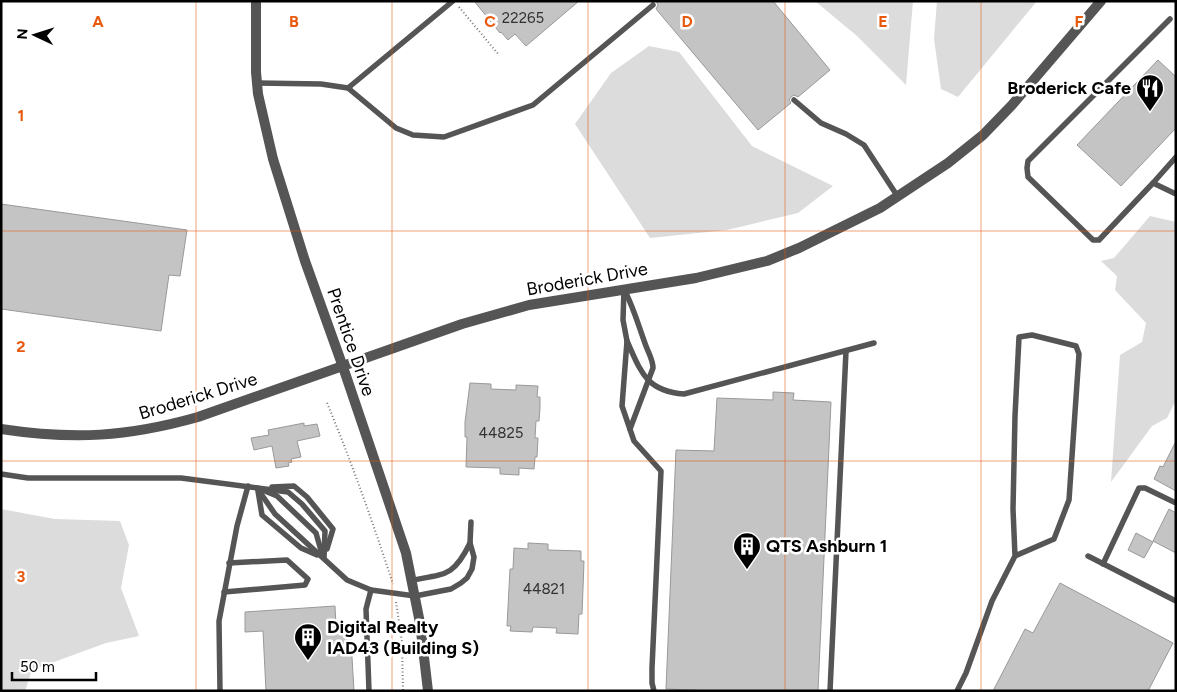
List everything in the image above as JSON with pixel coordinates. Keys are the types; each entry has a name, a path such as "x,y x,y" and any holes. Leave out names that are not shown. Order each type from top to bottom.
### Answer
{"street":[{"name":"Prentice Drive","path":"256,1 257,83 264,122 283,197 343,366 406,553 416,596 428,691"},
{"name":"Broderick Drive","path":"1,429 38,435 75,437 111,435 163,427 198,417 462,324 529,305 696,278 767,261 845,226 898,197 948,163 983,135 1012,105 1101,1"}],"lane":[{"path":"348,88 453,1"},
{"path":"257,83 321,84 348,88 396,128 414,135 444,137 533,105 653,5"},
{"path":"1170,19 1028,161 1027,168 1028,177 1093,240 1099,240 1176,157"},
{"path":"794,100 821,123 864,144 898,197"},
{"path":"1153,183 1176,194"},
{"path":"624,289 623,320 627,341 642,374 664,391 684,394 874,343"},
{"path":"624,289 636,313 652,358 653,368 630,430"},
{"path":"957,691 966,673 992,601 1015,556 1013,500 1019,337 1032,335 1076,346 1079,354 1069,500 1054,540 1015,556"},
{"path":"627,341 622,406 634,440 661,471 652,675 654,691"},
{"path":"830,691 846,351"},
{"path":"1,474 28,478 181,478 288,492 302,504 325,531 324,558"},
{"path":"220,691 219,621 229,563 248,486"},
{"path":"257,488 277,496 316,533 324,558"},
{"path":"257,488 262,515 301,548 324,558"},
{"path":"257,488 276,514 347,580 371,590 416,596 451,589 467,578 472,569 474,557 470,543 471,522"},
{"path":"1103,564 1139,488 1145,488 1176,504"},
{"path":"412,580 446,574 451,571 462,559 470,543"},
{"path":"1088,556 1176,601"},
{"path":"224,592 305,585 308,579 287,560 229,563"},
{"path":"369,691 366,609 371,590"}],"path":[{"path":"458,6 499,55"},
{"path":"327,403 346,447 369,511 394,593 402,642 403,691"}],"shaded area":[{"path":"815,1 913,1 906,85 857,36"},
{"path":"937,1 1037,1 958,97 941,89 934,39"},
{"path":"649,46 679,52 752,146 833,186 798,213 727,230 650,238 575,124 611,73"},
{"path":"1150,216 1176,222 1176,400 1167,418 1152,426 1111,482 1120,355 1142,342 1146,323 1115,290 1117,276 1101,261 1114,258"},
{"path":"1,509 55,519 120,521 129,545 121,588 139,636 106,643 32,670 25,691 1,691"}],"building":[{"path":"474,1 579,1 526,46 515,34 508,40"},
{"path":"656,1 773,1 830,70 798,97 794,95 791,97 789,100 791,103 758,130 656,9 658,5"},
{"path":"1158,60 1176,77 1176,128 1121,186 1077,145"},
{"path":"1,204 187,230 180,276 169,275 161,331 1,309"},
{"path":"470,383 491,384 491,389 516,390 516,385 538,386 537,397 540,397 540,408 539,421 536,421 535,438 538,438 534,469 519,468 519,475 500,474 500,468 466,467 467,437 465,437 465,422"},
{"name":"QTS Ashburn 1","path":"773,392 794,393 793,400 831,402 818,691 666,689 676,450 714,451 717,398 773,400"},
{"path":"304,423 304,426 317,424 320,436 297,441 301,457 291,459 292,462 288,463 289,466 276,468 272,446 254,450 251,438 269,435 268,430"},
{"path":"1176,441 1176,491 1154,479 1160,466 1163,467"},
{"path":"1169,509 1176,513 1176,553 1153,541"},
{"path":"1136,533 1153,542 1144,558 1128,550"},
{"path":"528,543 548,544 548,550 581,551 581,561 584,561 583,589 582,614 579,614 578,634 556,633 557,628 533,627 532,632 510,631 511,626 507,626 510,569 513,569 514,548 528,549"},
{"path":"1060,583 1173,643 1148,691 993,691 1025,629 1033,633"},
{"name":"Digital Realty IAD43 (Building S)","path":"335,606 336,626 350,624 354,691 266,691 263,631 245,632 245,612"}],"place":[{"name":"Broderick Cafe","path":"1150,112"},
{"name":"QTS Ashburn 1","path":"747,570"},
{"name":"Digital Realty IAD43 (Building S)","path":"308,661"}]}
